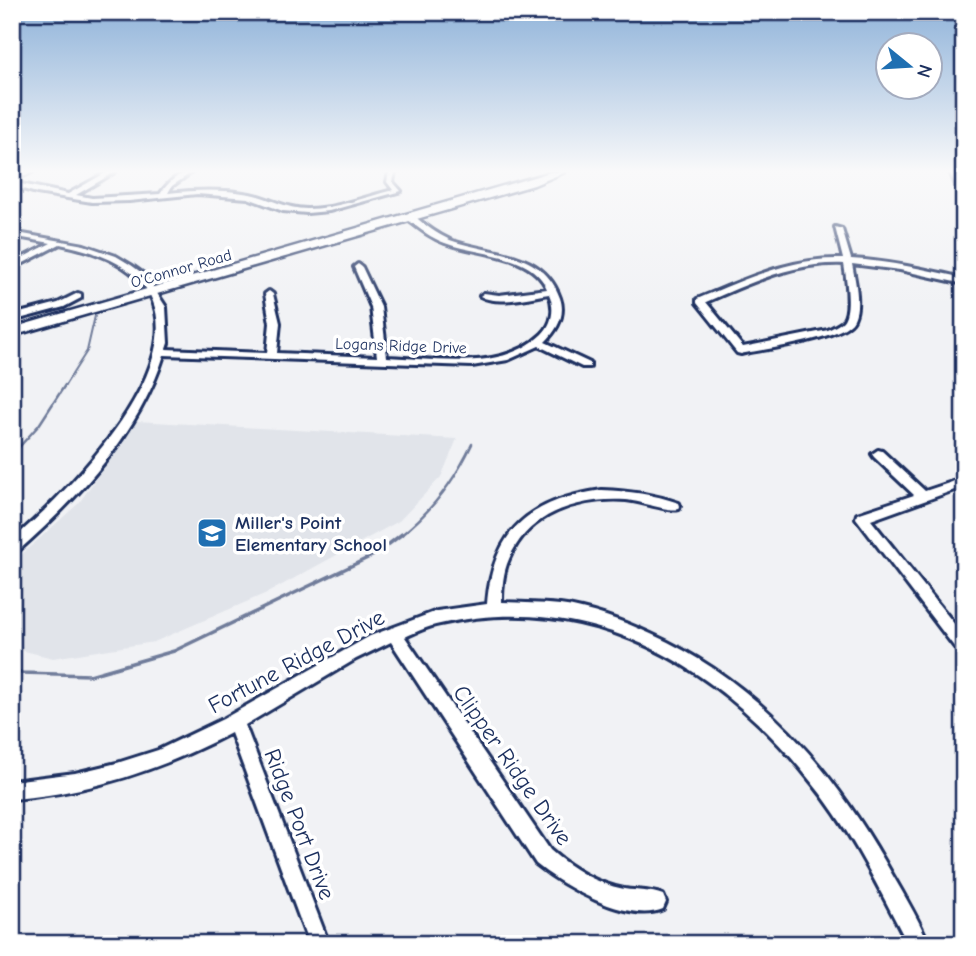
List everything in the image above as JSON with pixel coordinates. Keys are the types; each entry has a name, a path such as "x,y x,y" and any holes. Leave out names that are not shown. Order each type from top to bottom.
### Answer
{"main road":[{"name":"O'Connor Road","path":"12,332 416,217"}],"street":[{"path":"411,218 450,243 504,255 529,264 544,276 557,303 556,319 550,331 538,342 586,365"},
{"path":"838,229 843,235 847,263 852,311 844,326 831,332 741,351 700,301 794,266 847,263 964,281"},
{"path":"12,234 89,249 114,258 143,278 155,292 163,304 164,318 162,352 148,386 99,460 62,505 12,548"},
{"path":"12,267 58,242"},
{"path":"358,267 376,307 382,360"},
{"path":"484,296 499,298 553,291"},
{"path":"269,294 275,323 272,356"},
{"path":"12,318 61,305 78,296"},
{"name":"Logans Ridge Drive","path":"162,352 483,362 513,355 538,342"},
{"path":"878,454 924,497"},
{"path":"964,479 956,485 862,518 964,648"},
{"path":"494,610 497,576 504,554 517,535 542,513 574,499 598,495 636,495 674,506"},
{"name":"Fortune Ridge Drive","path":"12,790 59,785 123,771 178,750 235,721 356,651 394,633 445,616 533,608 563,611 623,627 682,654 745,698 780,731 821,779 873,860 919,944"},
{"name":"Clipper Ridge Drive","path":"394,633 542,857 569,878 599,893 631,902 656,902"},
{"name":"Ridge Port Drive","path":"235,721 319,944"}],"shaded area":[{"name":"Miller's Point Elementary School","path":"136,421 457,439 441,477 399,521 269,592 154,642 53,658 12,648 12,563 79,503"}],"waterway":[{"path":"64,387 87,351 95,316"},
{"path":"12,455 39,425 65,385"},
{"path":"400,536 422,517 441,494 472,444"},
{"path":"12,670 22,673 90,675 174,651 376,554 402,534"}],"place":[{"name":"Miller's Point Elementary School","path":"212,533"}]}
